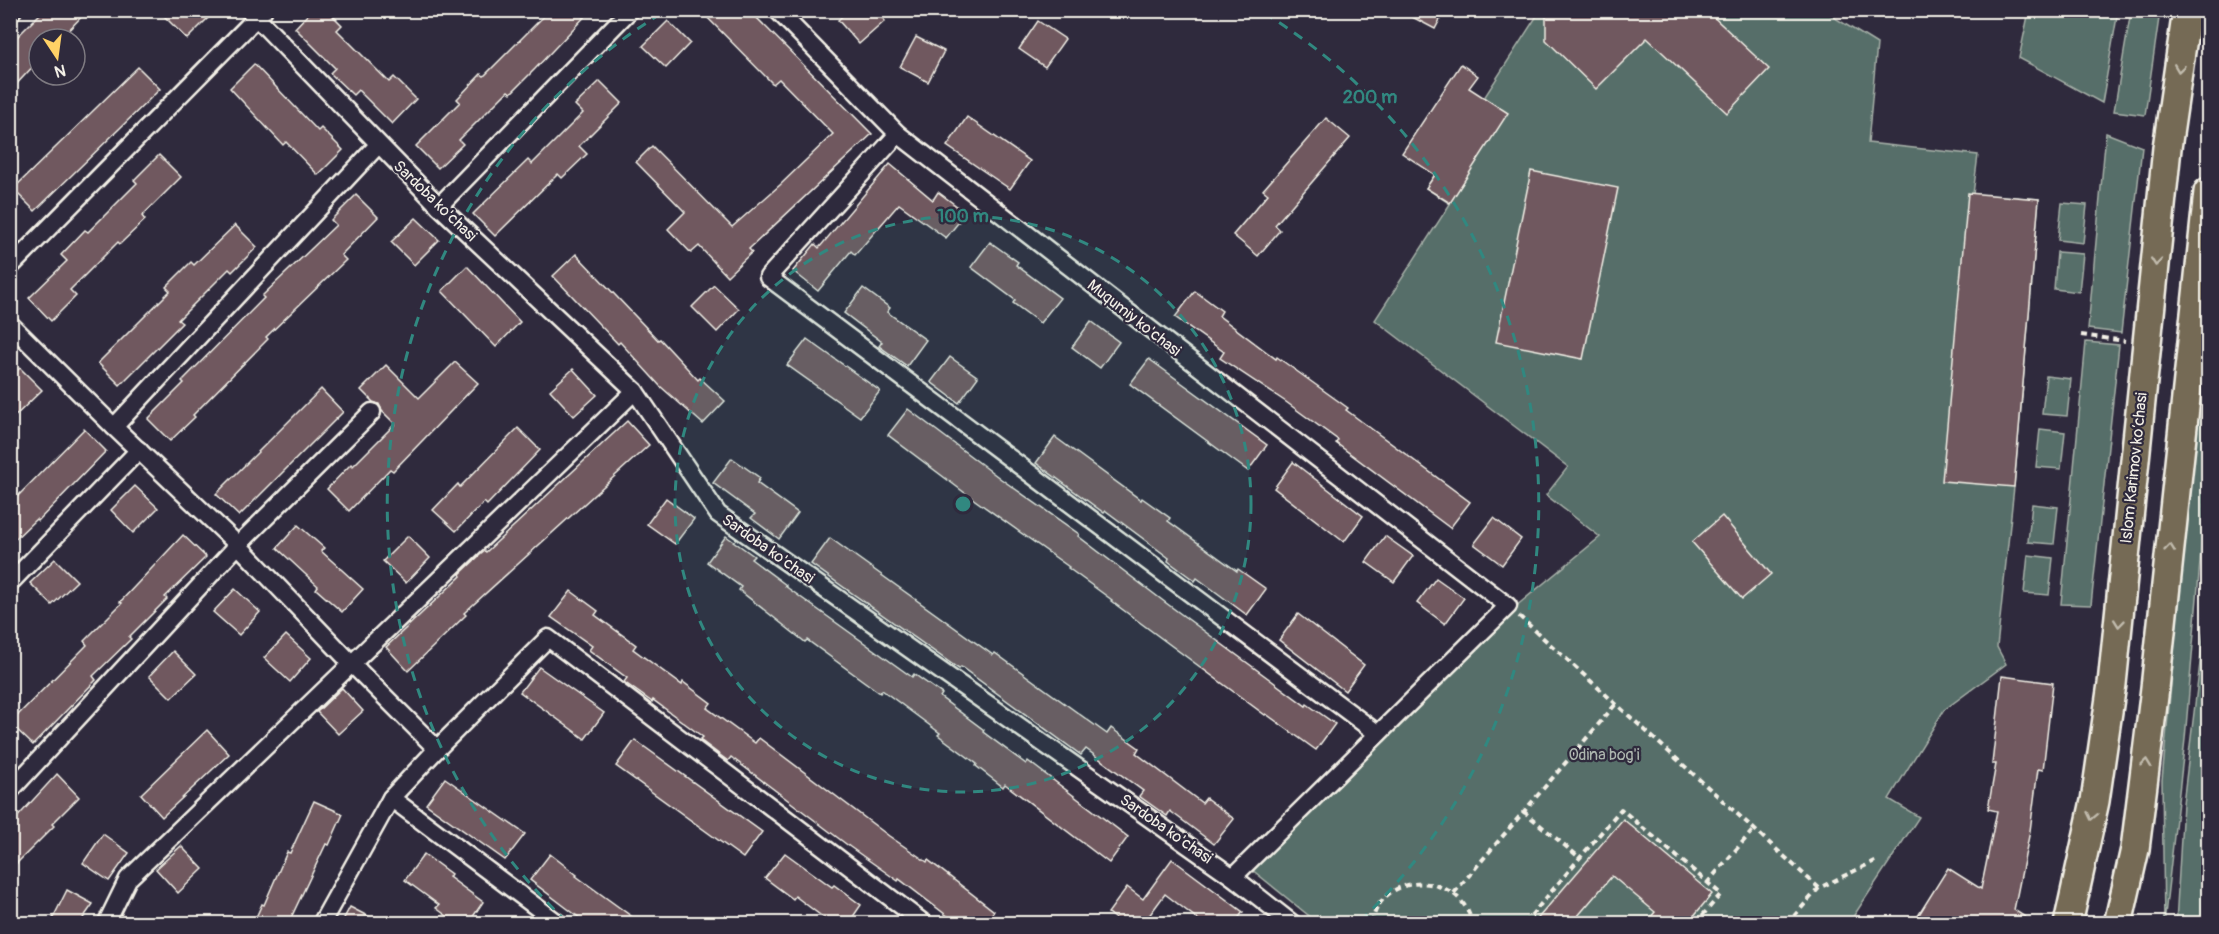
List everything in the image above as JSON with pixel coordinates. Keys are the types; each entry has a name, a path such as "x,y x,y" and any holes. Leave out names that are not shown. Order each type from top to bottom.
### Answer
{"main road":[{"name":"Islom Karimov ko‘chasi","path":"2068,924 2095,801 2112,684 2167,148 2187,10"},
{"path":"2118,924 2135,849 2208,192"},
{"path":"2122,587 2165,593"}],"street":[{"path":"439,206 630,10"},
{"name":"Muqumiy ko'chasi","path":"777,10 898,134 1508,606"},
{"path":"10,267 256,13"},
{"name":"Sardoba ko'chasi","path":"256,13 378,145 439,206 635,391 718,514 1233,877 1293,924"},
{"path":"898,134 768,277 1377,734"},
{"path":"114,427 378,145"},
{"path":"10,324 238,545 437,749"},
{"path":"106,924 128,879 635,391"},
{"path":"10,791 238,545 372,412"},
{"path":"10,583 139,450"},
{"path":"1233,877 1508,606"},
{"path":"321,924 391,798 549,638 925,924"},
{"path":"391,798 559,924"}],"path":[{"path":"2081,335 2125,341"},
{"path":"1508,606 1819,888"},
{"path":"1454,893 1615,705"},
{"path":"1524,924 1621,808 1720,894 1695,924"},
{"path":"1524,811 1580,858"},
{"path":"1707,883 1754,829"},
{"path":"1788,924 1819,888 1875,861"},
{"path":"1372,924 1381,902 1393,891 1408,884 1424,883 1440,886 1454,893 1465,905 1472,924"}],"green space":[{"name":"Odina bog'i","path":"1540,11 1824,11 1877,44 1868,143 1978,155 1973,194 2039,199 2014,487 1997,647 2006,664 1944,710 1889,799 1919,817 1849,923 1318,923 1251,869 1504,616 1600,537 1546,495 1568,467 1375,320 1450,204 1426,188"},
{"path":"2029,11 2118,11 2102,103 2019,58"},
{"path":"2131,11 2160,11 2145,115 2114,111"},
{"path":"2106,133 2142,147 2121,333 2088,329"},
{"path":"2062,203 2087,205 2083,243 2058,240"},
{"path":"2057,252 2083,254 2079,292 2054,289"},
{"path":"2086,342 2119,345 2091,605 2061,604"},
{"path":"2208,370 2208,468 2185,739 2164,924 2162,780 2200,377"},
{"path":"2046,376 2071,379 2067,416 2042,414"},
{"path":"2040,429 2065,432 2061,469 2036,467"},
{"path":"2032,504 2058,507 2054,544 2028,542"},
{"path":"2028,555 2053,558 2049,595 2024,593"},
{"path":"2208,597 2208,923 2176,923 2183,804"}],"building":[{"path":"44,10 88,10 72,27 27,27"},
{"path":"158,10 216,10 187,39"},
{"path":"312,10 327,10 342,25 337,30 389,82 394,77 416,99 392,124 358,90 353,95 330,73 335,68 295,28"},
{"path":"550,10 591,10 511,93 508,91 459,140 463,144 438,168 416,146 460,102 457,99 481,74 484,76"},
{"path":"700,10 749,10 872,134 749,249 752,252 727,276 699,246 691,253 668,229 685,212 636,162 652,146 732,227 833,134 779,79 773,84"},
{"path":"849,10 876,10 885,21 859,44 838,20"},
{"path":"1399,10 1445,10 1435,29"},
{"path":"1546,10 1706,10 1769,69 1727,113 1647,38 1596,89 1546,40"},
{"path":"668,21 690,43 666,68 643,46"},
{"path":"1038,21 1065,39 1045,67 1019,49"},
{"path":"27,27 27,73 10,91 10,44"},
{"path":"916,37 944,51 928,82 900,67"},
{"path":"254,64 318,131 321,128 343,150 318,175 286,142 283,145 230,88"},
{"path":"1461,64 1478,76 1469,88 1508,113 1450,203 1426,188 1435,175 1402,153"},
{"path":"138,67 160,89 35,211 13,189"},
{"path":"600,81 622,103 579,146 587,154 562,178 558,174 495,236 473,214 528,160 532,164 583,113 575,105"},
{"path":"967,117 1030,161 1010,189 947,146"},
{"path":"1326,118 1350,138 1275,225 1280,230 1258,256 1233,235 1268,194 1263,190"},
{"path":"159,155 181,177 142,216 145,220 120,244 118,242 70,290 76,296 51,321 29,298 67,261 61,255 85,230 88,232 137,183 134,180"},
{"path":"890,164 933,200 938,192 966,213 946,238 899,204 855,255 851,251 818,291 793,271 815,244 819,248"},
{"path":"1531,171 1618,188 1583,359 1496,342"},
{"path":"1968,193 2039,199 2014,487 1942,481"},
{"path":"356,195 378,217 341,255 346,260 266,337 268,339 170,441 148,419 264,298 262,296 336,225 331,220"},
{"path":"416,218 439,240 414,265 391,242"},
{"path":"235,225 257,247 232,272 229,269 178,320 182,323 120,385 98,363 170,291 166,287 191,262 194,265"},
{"path":"990,242 1018,262 1016,265 1060,298 1040,323 1013,303 1015,300 971,267"},
{"path":"576,254 698,380 700,378 725,401 703,424 660,386 620,342 618,344 553,276"},
{"path":"467,266 520,322 496,347 442,291"},
{"path":"714,285 739,309 717,332 692,307"},
{"path":"863,288 890,308 887,312 926,340 907,366 879,346 882,342 844,313"},
{"path":"1195,291 1222,311 1219,316 1276,359 1277,357 1348,408 1346,410 1470,502 1450,528 1336,443 1338,440 1220,358 1224,352 1175,317"},
{"path":"1091,321 1119,342 1100,368 1072,347"},
{"path":"807,339 880,391 860,417 787,365"},
{"path":"950,357 978,377 959,403 931,382"},
{"path":"1149,359 1267,445 1248,471 1130,384"},
{"path":"455,362 478,383 393,471 390,469 349,511 327,489 395,424 382,411 379,404 373,402 361,390 386,365 419,398"},
{"path":"20,368 42,390 10,421 10,377"},
{"path":"573,369 597,395 574,416 550,390"},
{"path":"321,389 343,412 239,516 216,494"},
{"path":"908,409 1079,534 1078,536 1166,603 1306,706 1307,704 1335,724 1316,750 1265,715 1111,601 1069,567 888,435"},
{"path":"627,421 649,445 464,613 466,615 408,671 386,647 480,555 486,552"},
{"path":"518,428 540,450 487,505 484,502 456,531 433,510 458,484 460,487"},
{"path":"84,429 106,451 38,521 36,519 10,544 10,504"},
{"path":"1055,437 1141,500 1142,498 1170,518 1168,521 1237,571 1238,569 1266,589 1247,615 1197,578 1195,581 1168,561 1169,558 1106,511 1104,513 1036,463"},
{"path":"732,458 760,478 757,483 798,513 779,539 751,518 755,514 713,483"},
{"path":"1293,462 1363,516 1344,542 1274,488"},
{"path":"135,486 158,508 133,533 111,510"},
{"path":"666,498 694,519 675,544 647,524"},
{"path":"1722,516 1771,574 1742,599 1692,542"},
{"path":"1494,518 1521,539 1502,565 1474,544"},
{"path":"298,525 324,548 321,551 363,589 342,612 316,589 318,586 277,548"},
{"path":"183,535 206,557 165,597 167,599 129,637 131,639 93,676 96,680 33,745 10,723 87,645 84,641 122,603 120,602"},
{"path":"408,536 430,558 406,583 383,561"},
{"path":"726,536 754,556 751,559 785,586 912,677 914,674 942,694 940,697 984,730 983,732 1026,764 1028,761 1128,837 1109,863 1005,784 1003,787 938,735 940,733 882,690 880,693 807,640 805,642 739,590 741,587 707,562"},
{"path":"1385,536 1413,556 1394,582 1366,562"},
{"path":"830,538 1107,734 1111,728 1139,748 1136,753 1202,803 1206,798 1234,819 1214,844 1170,811 1167,816 1139,796 1143,791 1086,749 1081,755 961,667 959,669 811,564"},
{"path":"55,559 77,581 52,605 30,583"},
{"path":"1436,578 1464,598 1445,624 1417,603"},
{"path":"235,589 260,612 239,635 213,612"},
{"path":"571,591 598,611 595,615 636,645 633,649 711,703 707,708 755,743 759,738 889,836 927,862 928,860 994,911 985,924 958,924 899,879 898,881 850,847 731,757 728,761 700,740 703,737 624,682 627,678 589,650 592,646 551,617"},
{"path":"1298,614 1364,665 1345,691 1279,640"},
{"path":"286,635 311,658 290,682 264,658"},
{"path":"173,651 196,674 171,698 149,676"},
{"path":"539,667 604,713 585,739 520,692"},
{"path":"2002,676 2053,683 2043,770 2038,769 2030,831 2014,910 2036,924 1913,924 1948,868 1981,889 1997,811 1988,809 1996,764 1992,764"},
{"path":"342,688 363,711 338,734 317,712"},
{"path":"207,730 229,754 162,817 141,794"},
{"path":"635,740 762,832 743,858 616,766"},
{"path":"57,774 79,797 10,870 10,825"},
{"path":"445,778 525,834 505,860 426,804"},
{"path":"314,801 343,814 329,845 326,844 288,924 253,924 262,904 264,905 287,852 290,853"},
{"path":"1623,819 1712,894 1687,924 1645,924 1655,912 1612,876 1571,924 1533,924"},
{"path":"103,834 129,853 109,881 83,863"},
{"path":"181,846 203,869 178,893 156,869"},
{"path":"785,853 861,905 848,924 832,924 795,896 793,899 765,878"},
{"path":"424,854 451,874 449,877 483,902 468,924 458,924 436,908 439,905 405,880"},
{"path":"550,854 642,924 587,924 530,880"},
{"path":"1172,859 1243,912 1234,924 1204,924 1165,894 1143,924 1122,924 1108,913 1127,887 1143,899"},
{"path":"67,890 93,904 79,924 50,924"},
{"path":"350,907 383,924 341,924"}]}
